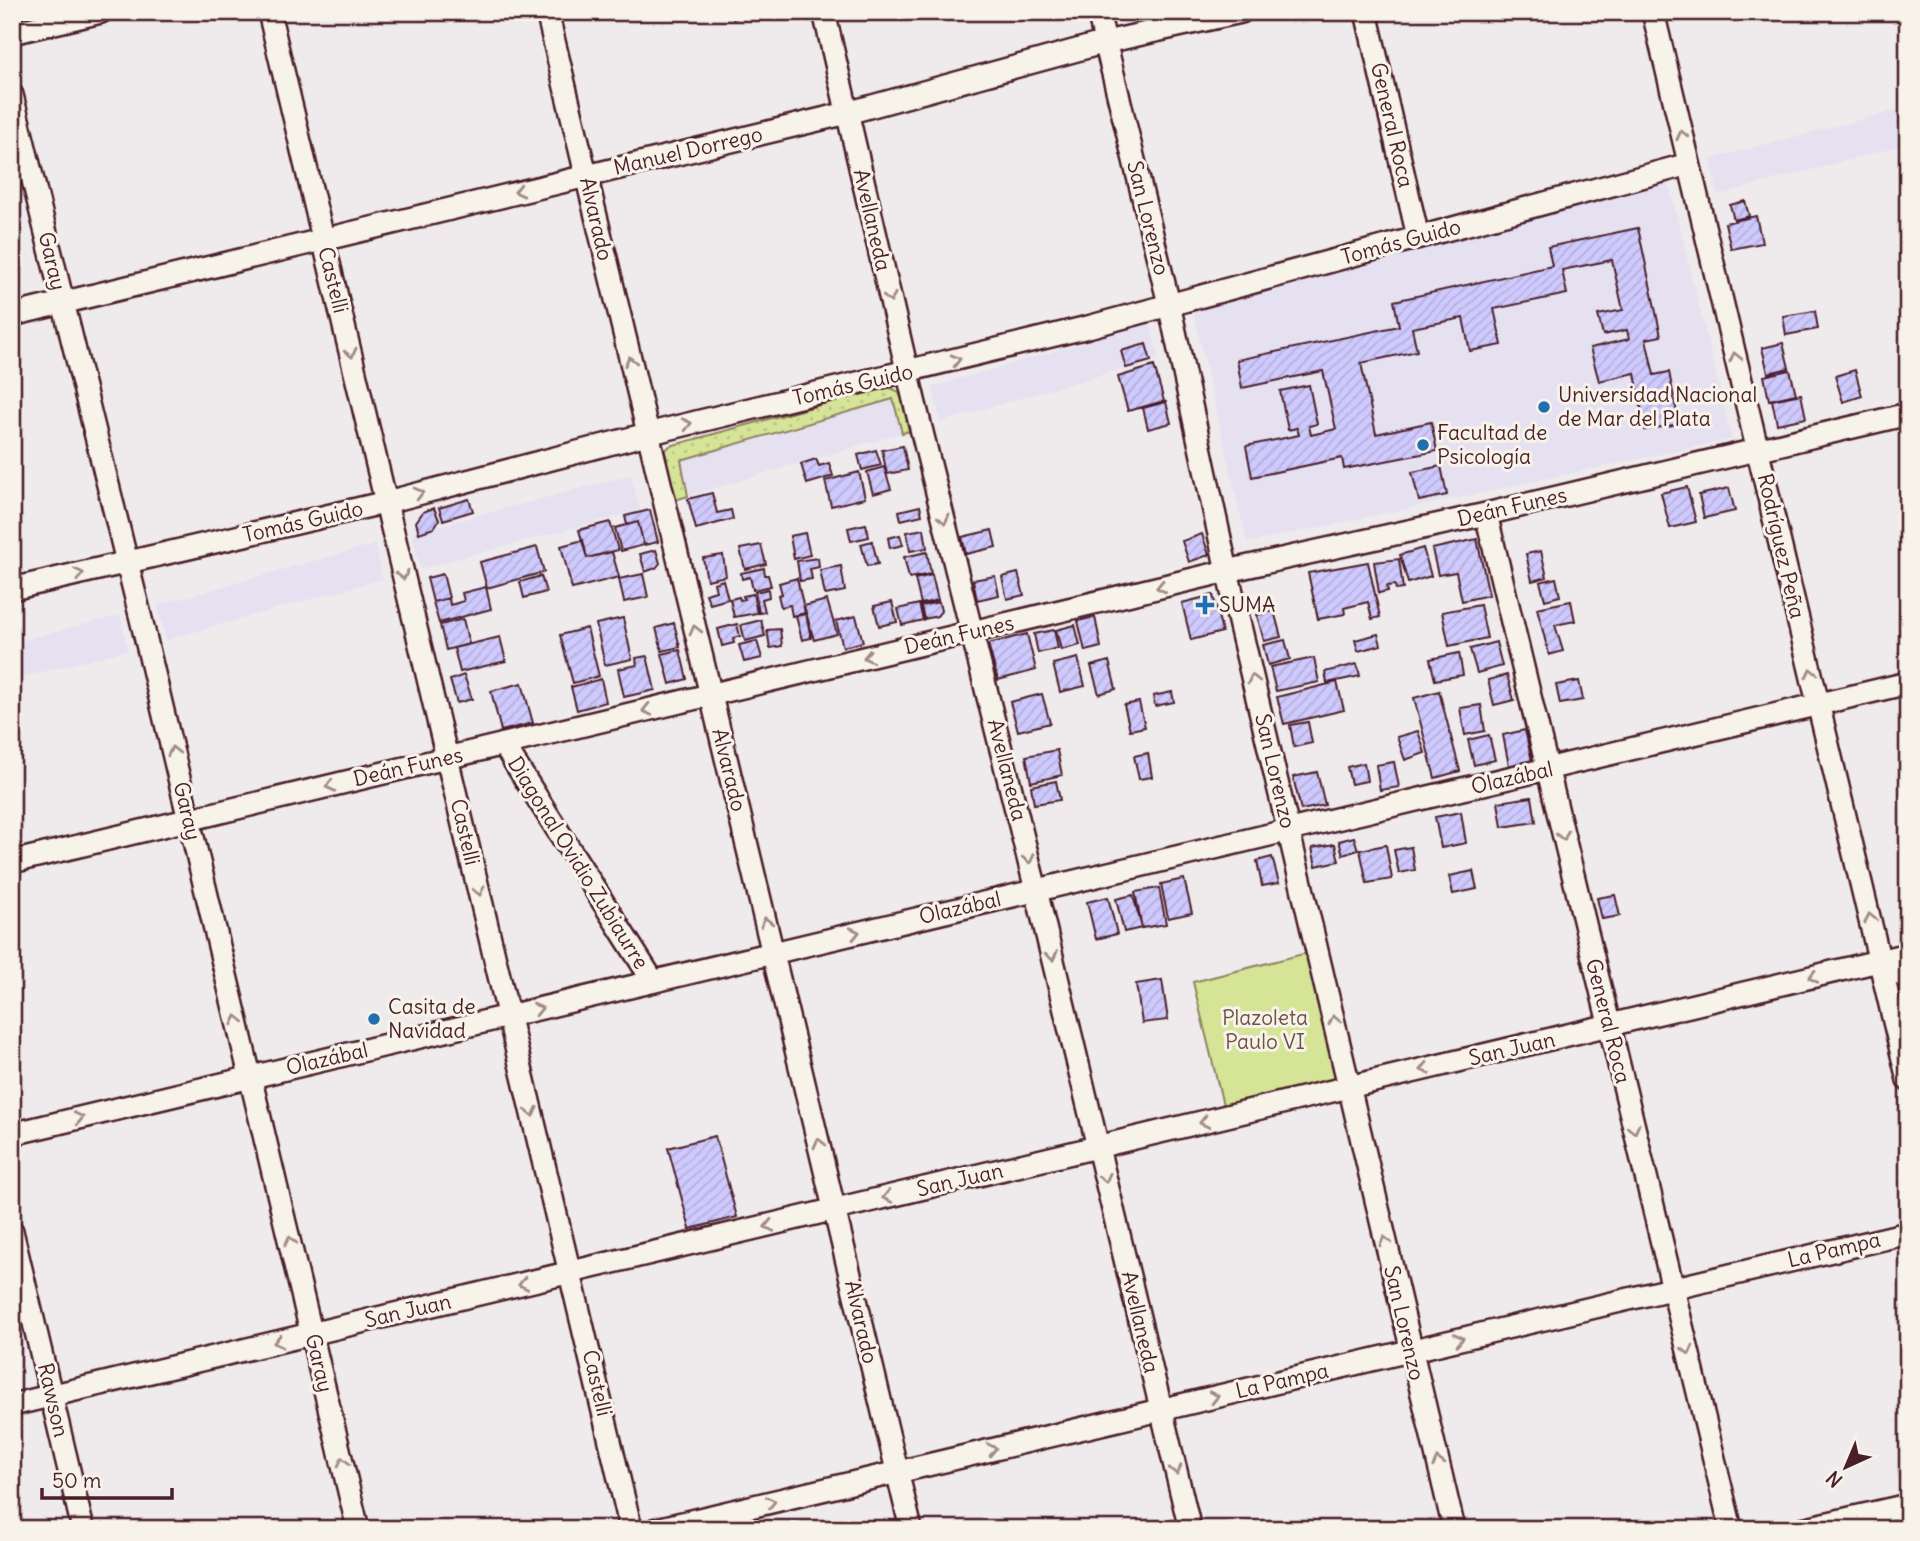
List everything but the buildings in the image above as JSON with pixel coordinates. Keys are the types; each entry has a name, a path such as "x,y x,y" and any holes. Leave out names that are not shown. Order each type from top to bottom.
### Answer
{"street":[{"path":"12,33 101,12"},
{"name":"Castelli","path":"269,12 631,1529"},
{"name":"Alvarado","path":"547,12 911,1529"},
{"name":"Avellaneda","path":"824,12 908,372 1037,890 1190,1529"},
{"name":"San Lorenzo","path":"1098,12 1168,304 1227,571 1454,1529"},
{"name":"Manuel Dorrego","path":"12,315 847,113 1106,42 1241,12"},
{"name":"General Roca","path":"1366,12 1418,237"},
{"name":"Rodríguez Peña","path":"1653,12 1908,1080"},
{"name":"Garay","path":"12,95 128,564 358,1529"},
{"name":"Tomás Guido","path":"12,589 387,502 647,434 1088,327 1689,164"},
{"name":"Deán Funes","path":"12,862 1227,571 1486,514 1908,414"},
{"name":"General Roca","path":"1486,514 1731,1529"},
{"name":"Olazábal","path":"12,1134 1908,683"},
{"name":"Diagonal Ovidio Zubiaurre","path":"503,744 653,981"},
{"name":"San Juan","path":"12,1405 1908,954"},
{"path":"1880,961 1908,979"},
{"name":"Rawson","path":"12,1231 83,1529"},
{"name":"La Pampa","path":"657,1529 1908,1233"},
{"path":"1802,1529 1908,1505"}],"shaded area":[{"path":"1908,107 1908,144 1718,195 1710,159"},
{"path":"1668,180 1732,439 1247,543 1193,311"},
{"path":"1150,323 1159,358 941,422 932,387"},
{"path":"893,398 902,433 688,496 680,460"},
{"path":"631,475 640,510 420,569 412,533"},
{"path":"375,544 383,579 166,640 157,605"},
{"path":"120,615 128,650 12,680 12,643"}],"green space":[{"path":"886,387 898,392 902,397 912,431 902,433 893,399 681,460 688,496 675,500 664,455 664,451 670,446"},
{"name":"Plazoleta Paulo VI","path":"1307,953 1338,1078 1223,1105 1193,982"}],"place":[{"name":"Universidad Nacional de Mar del Plata","path":"1544,407"},
{"name":"Facultad de Psicología","path":"1423,445"},
{"name":"SUMA","path":"1205,605"},
{"name":"Casita de Navidad","path":"374,1019"}]}
